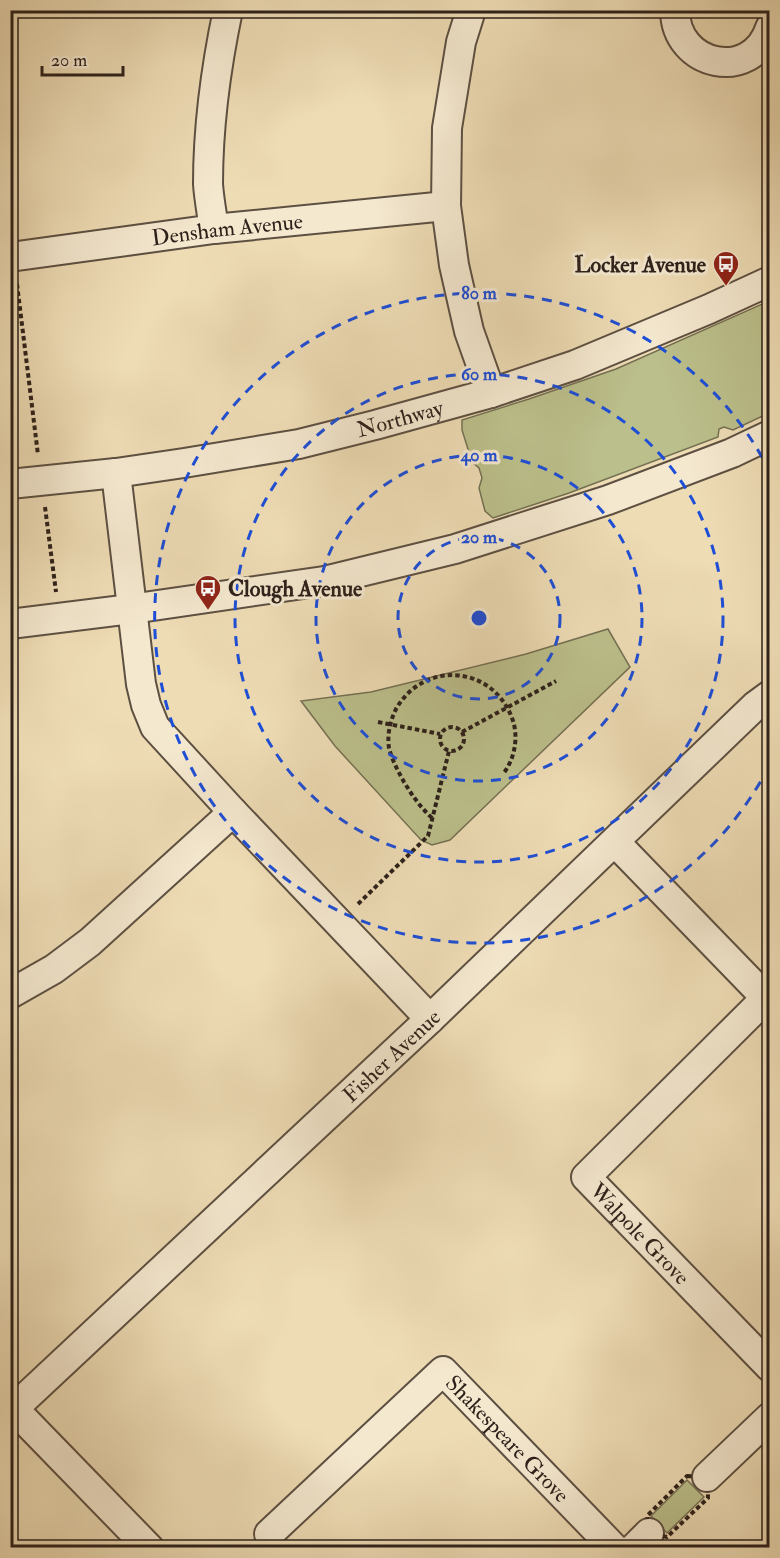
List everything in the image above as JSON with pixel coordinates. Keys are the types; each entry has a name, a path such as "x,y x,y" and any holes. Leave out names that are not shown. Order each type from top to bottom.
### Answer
{"street":[{"path":"214,229 208,185 211,120 228,10"},
{"path":"471,10 461,42 447,128 446,207 454,265 469,331 491,393"},
{"path":"675,10 676,27 682,40 692,51 718,62 732,62 746,57 757,49 770,28"},
{"name":"Densham Avenue","path":"13,256 214,229 446,207"},
{"name":"Northway","path":"10,484 116,473 299,444 375,425 491,393 575,365 770,281"},
{"path":"10,624 324,581 455,549 608,500 732,453 770,435"},
{"path":"116,473 141,684 155,727 430,1019"},
{"name":"Fisher Avenue","path":"12,1409 430,1019 755,706 770,695"},
{"path":"10,994 54,969 90,942 233,812"},
{"path":"615,842 768,1000"},
{"name":"Walpole Grove","path":"768,1000 586,1177 770,1367"},
{"name":"Shakespeare Grove","path":"269,1543 443,1371 614,1548"},
{"path":"12,1409 149,1548"},
{"path":"706,1477 770,1417"}],"path":[{"path":"13,256 38,457"},
{"path":"45,503 57,594"},
{"path":"432,818 413,796 393,760 388,738 394,712 411,690 428,680 448,675 462,675 486,685 496,693 512,718 515,739 512,760 503,774"},
{"path":"462,732 556,681"},
{"path":"378,722 440,734"},
{"path":"456,727 462,732 464,739 462,746 449,751 441,745 440,734 445,728 456,727"},
{"path":"338,923 428,836 449,751"},
{"path":"687,1476 706,1477 708,1498 667,1537 641,1540 647,1516 687,1476"}],"green space":[{"path":"769,301 769,413 733,430 724,427 719,429 718,437 569,493 493,518 485,511 479,488 482,478 479,468 472,462 462,430 462,420 616,369"},
{"path":"608,629 630,667 450,840 432,845 421,840 335,746 301,701 371,692 526,654"},
{"path":"687,1480 704,1497 667,1533 651,1516"}],"place":[{"name":"Locker Avenue","path":"726,287"},
{"name":"Clough Avenue","path":"208,611"}]}
